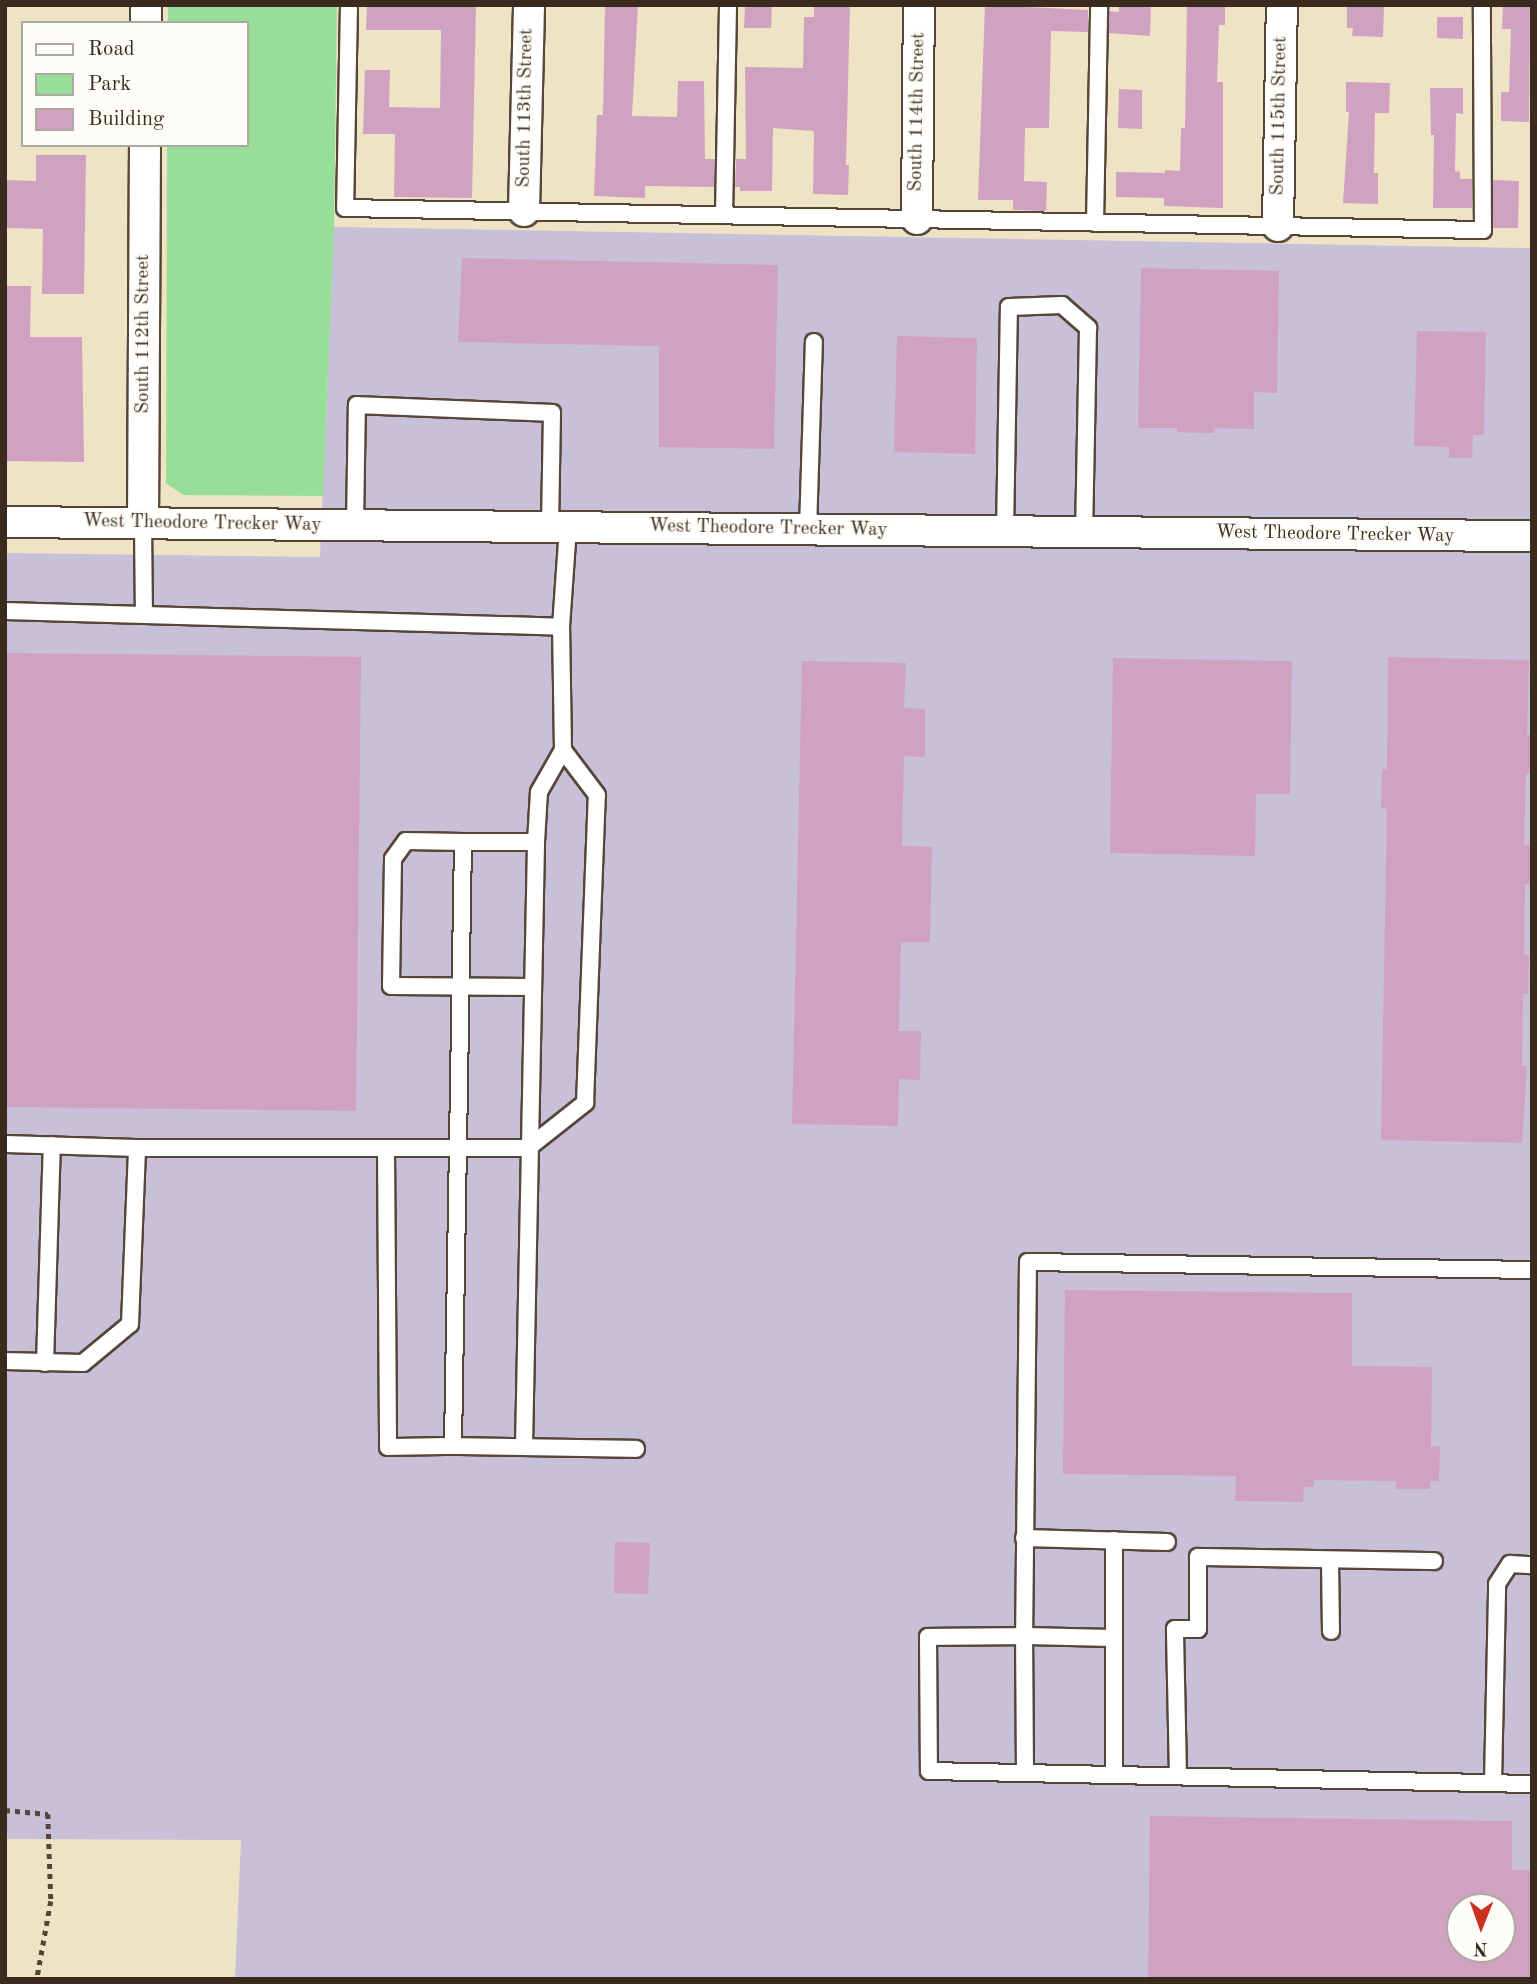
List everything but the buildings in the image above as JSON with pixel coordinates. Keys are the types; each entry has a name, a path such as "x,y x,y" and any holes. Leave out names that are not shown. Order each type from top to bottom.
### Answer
{"street":[{"name":"South 113th Street","path":"524,211 529,5"},
{"name":"South 114th Street","path":"917,219 919,5"},
{"name":"South 115th Street","path":"1278,226 1282,5"},
{"name":"South 112th Street","path":"143,523 145,147"},
{"name":"West Theodore Trecker Way","path":"5,522 1531,536"}],"lane":[{"path":"349,5 345,208 1483,230 1482,5"},
{"path":"724,215 728,5"},
{"path":"1095,223 1098,5"},
{"path":"1005,532 1009,307 1062,305 1088,328 1084,532"},
{"path":"808,530 814,342"},
{"path":"355,526 357,405 552,413 559,527 563,750 539,792 536,842 524,1447"},
{"path":"1531,536 1532,517"},
{"path":"143,523 145,615"},
{"path":"5,611 561,626"},
{"path":"5,1144 137,1148 528,1148 585,1103 597,795 563,750"},
{"path":"532,987 391,986 393,859 406,841 536,842"},
{"path":"453,1447 463,842"},
{"path":"45,1363 52,1145"},
{"path":"5,1361 83,1363 130,1324 137,1148"},
{"path":"386,1149 388,1447 636,1449"},
{"path":"1025,1773 1024,1538 1028,1262 1532,1270"},
{"path":"1024,1538 1167,1542"},
{"path":"1114,1540 1114,1775"},
{"path":"1178,1776 1175,1629 1198,1629 1198,1557 1434,1561"},
{"path":"1493,1783 1497,1584 1510,1564 1532,1565 1532,1557"},
{"path":"1330,1560 1331,1632"},
{"path":"1114,1638 928,1637 929,1771 1532,1784"}],"path":[{"path":"5,1810 48,1814 51,1901 37,1979"}],"shaded area":[{"path":"334,227 1532,248 1532,1979 235,1979 241,1840 5,1839 5,553 320,557"}],"green space":[{"path":"168,5 337,5 334,227 323,496 183,495 166,483 167,147 248,147 248,21 168,21"}]}
